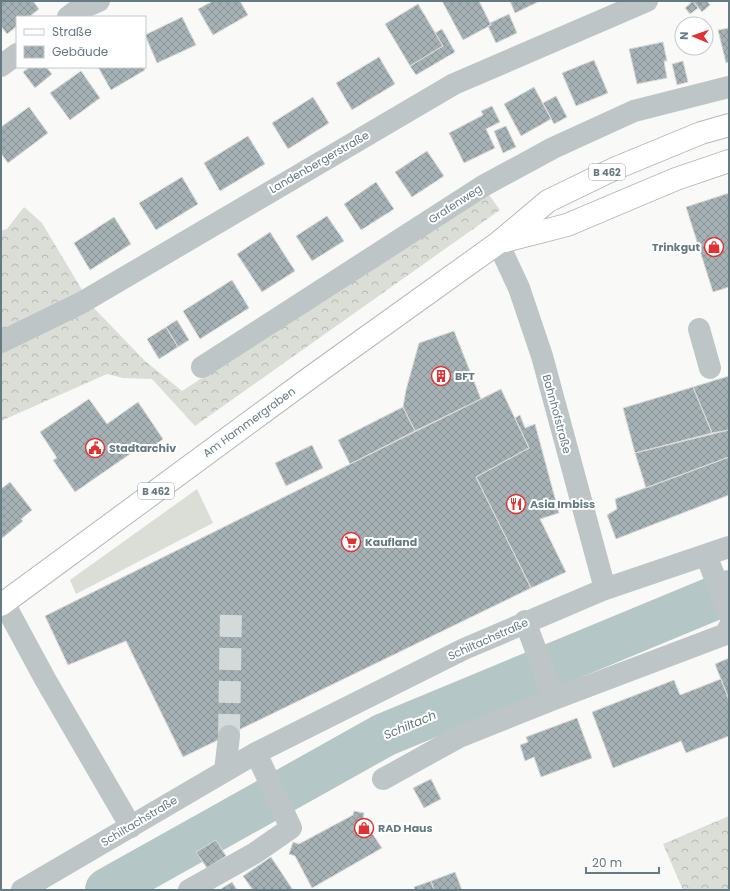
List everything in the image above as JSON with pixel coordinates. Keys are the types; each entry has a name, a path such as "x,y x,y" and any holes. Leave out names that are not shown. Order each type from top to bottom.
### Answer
{"main road":[{"name":"B 462","path":"498,243 548,201 616,168 729,125"},
{"name":"B 462","path":"498,243 567,224 676,179 729,161"},
{"name":"Am Hammergraben","path":"2,604 305,381 498,243"}],"street":[{"path":"70,16 99,1"},
{"name":"Landenbergerstraße","path":"1,342 81,303 454,84 647,1"},
{"path":"1,66 16,55"},
{"name":"Grafenweg","path":"202,367 483,186 546,152 634,111 729,87"},
{"name":"Bahnhofstraße","path":"498,243 519,288 542,356 606,589"},
{"path":"699,329 710,368"},
{"name":"Schiltachstraße","path":"22,890 256,754 464,649 528,631 606,589 709,564 729,547"},
{"path":"383,780 459,736 552,694 726,634 728,616 709,564"},
{"path":"2,604 131,827"},
{"path":"528,631 552,694"},
{"path":"225,771 230,736"},
{"path":"189,890 255,853 291,828 256,754"}],"green space":[{"path":"487,192 500,210 195,426 152,379 123,378 107,374 1,421 1,231 7,229 24,207 42,223 91,305 144,360 182,391"},
{"path":"197,489 213,523 76,594 70,580"},
{"path":"729,816 729,890 683,890 663,844"}],"building":[{"path":"1,1 33,1 39,9 30,16 16,16 16,27 7,34 1,26"},
{"path":"213,1 240,1 248,15 213,35 198,9"},
{"path":"442,1 479,1 491,25 463,40"},
{"path":"510,1 540,1 515,13"},
{"path":"693,1 698,8 690,14 685,8"},
{"path":"693,1 707,1 710,5 702,12"},
{"path":"418,4 443,46 410,66 385,24"},
{"path":"509,14 517,33 496,43 488,26 491,25 490,23"},
{"path":"182,17 196,45 157,63 146,35"},
{"path":"729,28 729,62 726,63 718,30"},
{"path":"442,29 455,52 416,75 410,66 443,46 435,33"},
{"path":"663,42 667,61 664,61 667,78 637,84 629,49"},
{"path":"379,57 395,84 352,110 336,83"},
{"path":"594,60 608,93 576,106 562,73"},
{"path":"683,61 688,82 677,85 672,64"},
{"path":"29,68 47,68 52,74 35,88 23,72"},
{"path":"99,68 144,68 145,70 111,90"},
{"path":"81,71 100,98 70,120 50,93"},
{"path":"534,87 551,119 521,136 504,104"},
{"path":"556,96 567,117 554,124 543,103"},
{"path":"313,97 329,123 288,149 272,123"},
{"path":"492,106 500,122 486,129 495,148 464,163 449,133 483,115 481,111"},
{"path":"29,107 48,133 8,163 1,153 1,127"},
{"path":"506,126 516,147 503,153 494,131"},
{"path":"248,136 265,164 220,191 204,163"},
{"path":"427,151 444,176 412,197 395,172"},
{"path":"182,177 198,204 156,230 139,203"},
{"path":"376,182 394,209 361,230 344,204"},
{"name":"Trinkgut","path":"729,193 729,287 713,292 686,207"},
{"path":"327,216 344,241 312,261 296,236"},
{"path":"114,217 131,244 90,270 74,243"},
{"path":"270,232 295,271 262,292 237,254"},
{"path":"232,280 249,308 200,339 183,311"},
{"path":"177,320 189,340 178,347 166,327"},
{"path":"166,327 178,347 159,359 147,339"},
{"name":"BFT","path":"454,331 481,399 415,431 403,407 406,390 419,343"},
{"path":"729,376 729,430 712,433 693,387"},
{"path":"693,387 712,433 635,453 623,408"},
{"name":"Kaufland","path":"501,389 529,448 476,477 531,588 183,757 126,641 68,665 45,616"},
{"name":"Stadtarchiv","path":"89,399 107,424 138,402 163,439 147,451 143,445 75,492 53,460 57,458 40,432"},
{"path":"403,407 415,431 350,464 338,440"},
{"path":"520,415 525,428 535,424 559,513 540,519 566,572 531,588 476,477 529,448 515,418"},
{"path":"729,430 729,457 646,488 635,453"},
{"path":"312,445 323,468 286,486 275,463"},
{"path":"729,457 729,495 616,539 607,515 617,509 615,499"},
{"path":"10,482 32,510 21,519 23,521 1,539 1,489"},
{"path":"729,658 729,700 715,664"},
{"path":"721,679 729,700 729,736 686,753 681,741 613,768 592,712 674,680 680,695"},
{"path":"577,718 592,758 541,777 534,757 525,761 520,745 528,742 526,737"},
{"path":"431,779 441,799 424,808 413,788"},
{"path":"354,811 364,813 363,820 382,848 312,888 295,856 289,854 293,842 299,844 353,815"},
{"path":"216,840 226,856 207,868 196,852"},
{"path":"271,857 293,890 253,890 243,876"},
{"path":"455,872 462,890 434,890 431,881"},
{"path":"431,881 434,890 415,890 414,887"},
{"path":"232,882 237,890 219,890"}],"waterway":[{"name":"Schiltach","path":"107,890 384,735 729,592"}],"tunnel":[{"path":"229,736 231,608"}],"place":[{"name":"Trinkgut","path":"714,247"},
{"name":"BFT","path":"441,376"},
{"name":"Stadtarchiv","path":"95,448"},
{"name":"Asia Imbiss","path":"516,504"},
{"name":"Kaufland","path":"351,542"},
{"name":"RAD Haus","path":"364,828"}]}
